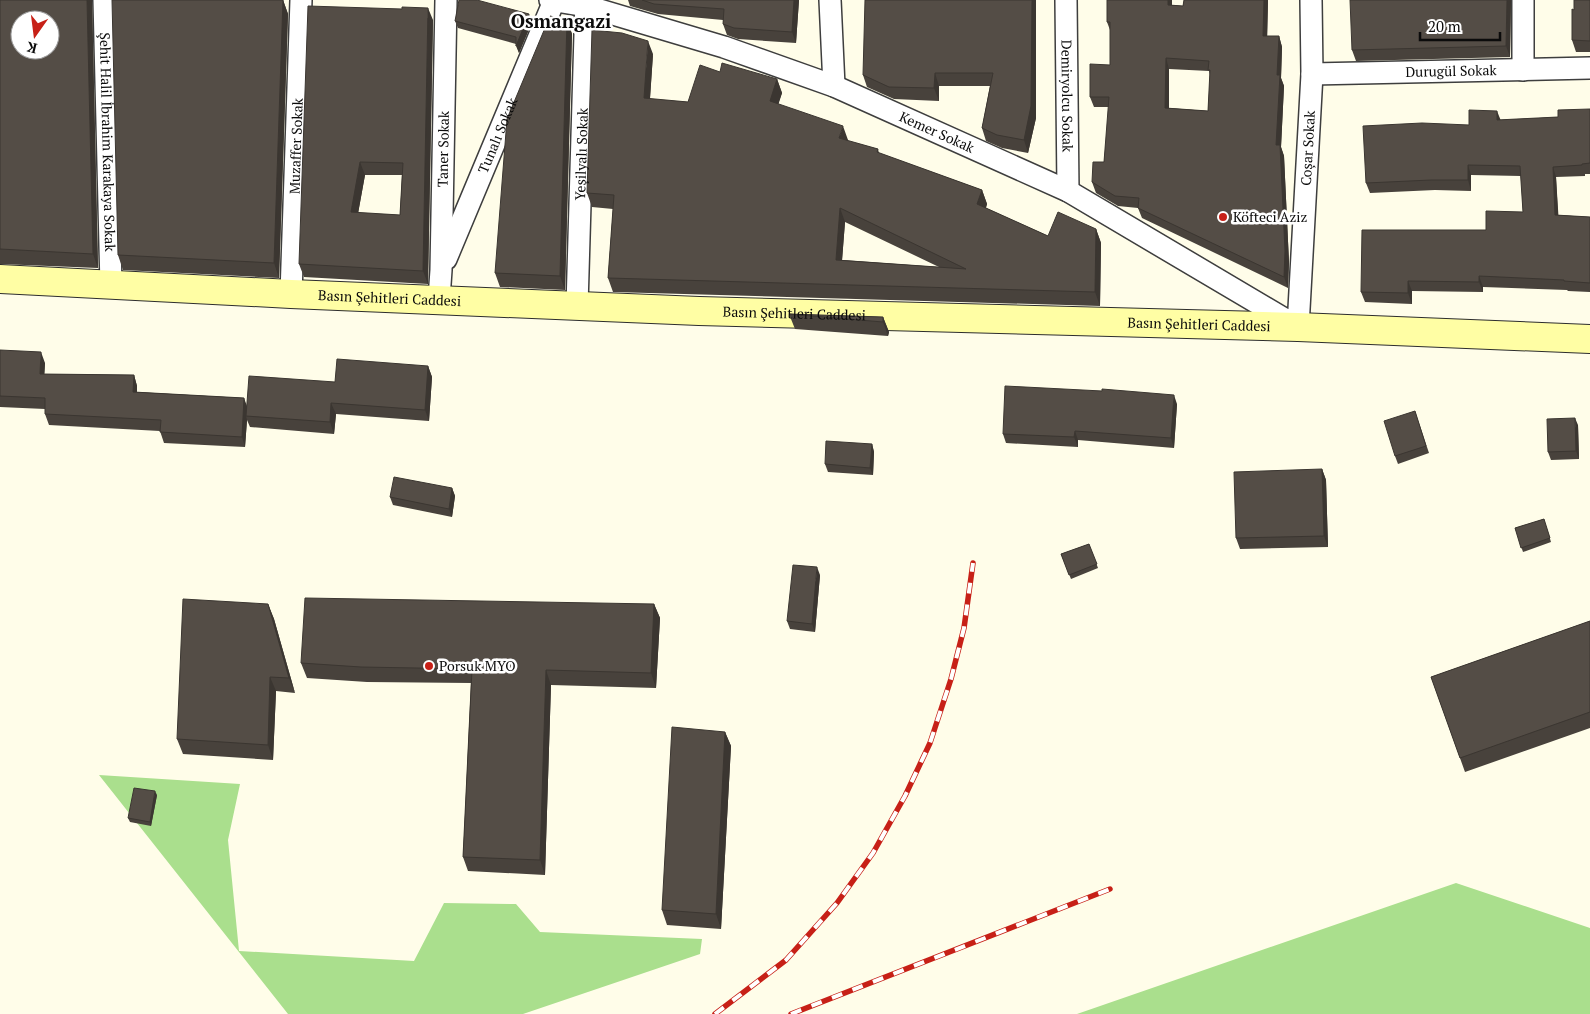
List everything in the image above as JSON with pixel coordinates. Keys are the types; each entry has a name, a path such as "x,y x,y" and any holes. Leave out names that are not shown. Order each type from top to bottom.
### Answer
{"main road":[{"name":"Basın Şehitleri Caddesi","path":"0,279 111,286 699,311 1298,327 1590,339"}],"street":[{"name":"Şehit Halil İbrahim Karakaya Sokak","path":"104,0 111,286"},
{"name":"Muzaffer Sokak","path":"291,294 301,0"},
{"name":"Taner Sokak","path":"439,299 446,0"},
{"name":"Tunalı Sokak","path":"441,270 552,0"},
{"name":"Kemer Sokak","path":"552,0 586,3 724,47 834,86 1068,191 1298,327"},
{"path":"830,0 834,86"},
{"name":"Demiryolcu Sokak","path":"1066,0 1068,191"},
{"name":"Coşar Sokak","path":"1298,327 1312,74 1311,0"},
{"path":"1523,0 1523,70"},
{"name":"Yeşilyalı Sokak","path":"577,306 586,3"},
{"name":"Durugül Sokak","path":"1312,74 1590,68"}],"green space":[{"path":"99,775 240,784 228,840 239,951 414,961 444,903 516,904 540,932 702,939 700,954 523,1014 288,1014"},
{"path":"1456,883 1590,928 1590,1014 1077,1014"}],"building":[{"path":"0,0 87,0 93,254 0,249"},
{"path":"112,0 283,0 274,263 118,255"},
{"path":"459,0 477,0 529,14 516,46 516,37 455,21"},
{"path":"642,0 794,0 792,32 734,28 723,24 724,9 654,4"},
{"path":"865,0 1032,0 1031,106 1024,140 997,135 982,128 993,73 935,73 934,88 889,87 863,75"},
{"path":"1107,0 1168,0 1168,5 1183,6 1184,0 1264,0 1263,36 1279,36 1277,75 1280,75 1276,145 1280,145 1285,251 1284,277 1138,208 1139,198 1115,196 1092,182 1093,162 1104,162 1109,97 1090,97 1090,64 1110,65 1110,22 1107,22","holes":["1166,58 1209,61 1208,111 1165,108"]},
{"path":"1350,0 1507,0 1506,46 1352,50"},
{"path":"1574,0 1590,0 1590,41 1572,40 1572,9 1574,10"},
{"path":"308,6 428,8 423,271 299,264","holes":["360,162 403,163 400,215 351,212"]},
{"path":"550,16 567,20 560,276 495,273 507,119"},
{"path":"592,30 622,33 648,41 644,98 688,102 700,65 720,72 722,63 777,79 770,101 843,126 839,138 878,149 877,152 982,190 977,204 1048,236 1058,212 1096,229 1095,292 608,278 614,195 587,193","holes":["840,208 966,269 836,260"]},
{"path":"1590,109 1590,163 1553,167 1555,215 1590,217 1590,283 1479,276 1479,282 1408,281 1408,293 1361,292 1362,230 1486,230 1486,211 1523,212 1520,166 1468,165 1468,180 1366,183 1363,126 1422,123 1469,125 1469,110 1497,111 1497,120 1558,117 1558,110"},
{"path":"789,314 883,317 883,322"},
{"path":"0,350 41,352 40,374 134,375 133,392 244,398 242,437 160,432 161,420 45,414 45,398 0,396"},
{"path":"337,359 428,366 425,410 331,403 330,422 246,416 249,376 335,382"},
{"path":"1005,386 1102,391 1102,389 1174,395 1171,438 1075,431 1074,437 1003,434"},
{"path":"1415,411 1426,446 1395,456 1384,421"},
{"path":"1575,418 1576,451 1548,452 1547,419"},
{"path":"826,441 872,444 870,468 825,464"},
{"path":"1322,469 1324,536 1236,538 1234,472"},
{"path":"394,477 452,488 449,509 390,497"},
{"path":"1544,519 1550,538 1521,548 1515,528"},
{"path":"1089,544 1097,564 1069,575 1061,554"},
{"path":"793,565 817,567 812,624 787,621"},
{"path":"305,598 654,604 651,673 546,670 540,860 463,857 472,669 361,667 301,663"},
{"path":"183,599 268,604 289,678 270,677 268,745 177,739"},
{"path":"1590,621 1590,712 1460,758 1431,677"},
{"path":"672,727 725,732 716,914 662,910"},
{"path":"134,788 155,791 150,822 128,818"}],"railway":[{"path":"715,1014 786,960 837,903 873,853 905,796 930,743 951,679 964,628 973,563"},
{"path":"791,1014 1110,889"}],"place":[{"name":"Köfteci Aziz","path":"1223,217"},
{"name":"Porsuk MYO","path":"429,666"}],"district":[{"name":"Osmangazi","path":"561,21"}]}
